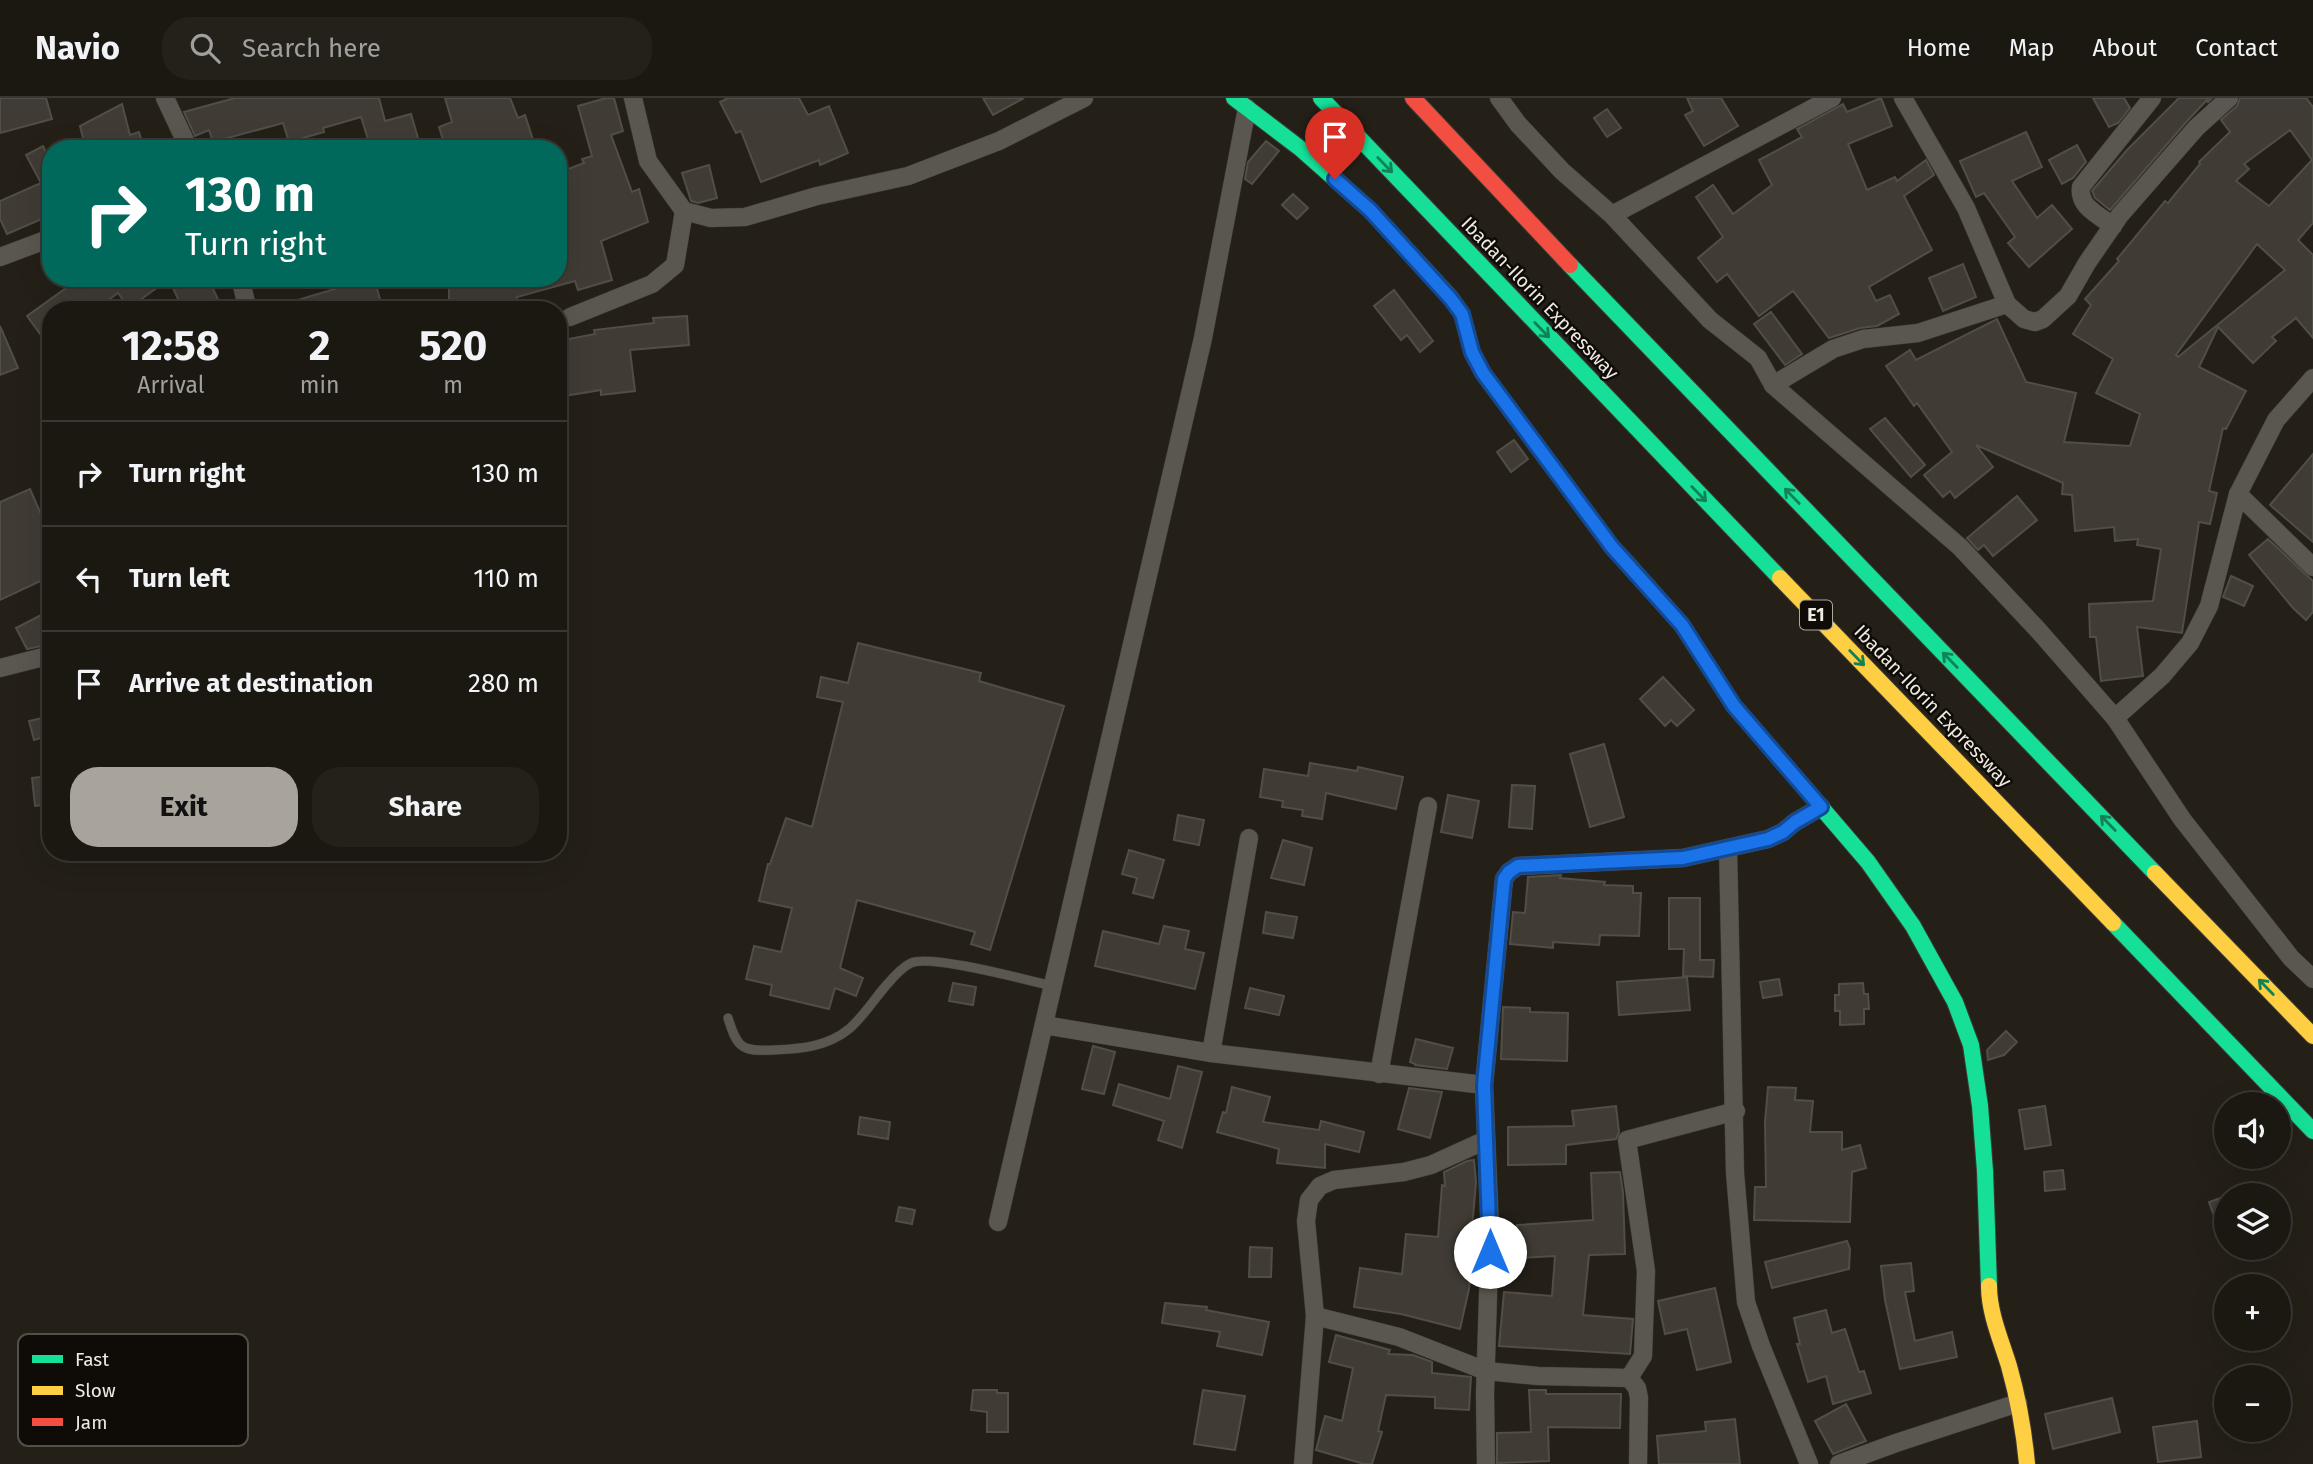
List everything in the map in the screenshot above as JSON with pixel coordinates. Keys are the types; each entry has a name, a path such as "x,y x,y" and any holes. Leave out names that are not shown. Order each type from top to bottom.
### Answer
{"main road":[{"name":"Ibadan-Ilorin Expressway","path":"1321,98 2313,1130"},
{"path":"1413,98 1681,382 2313,1036"},
{"path":"1240,103 1301,149 1370,210 1451,299 1462,314 1472,352 1483,373 1612,547 1682,625 1734,706 1868,862 1913,926 1955,1002 1971,1045 1984,1158 1989,1300 2018,1403 2027,1464"}],"street":[{"path":"165,98 184,140"},
{"path":"634,98 648,161 684,211 711,218 745,217 817,196 908,176 999,141 1084,98"},
{"path":"1499,98 1518,124 1562,171 1612,215 1710,320 1758,358 1773,385 1960,547 2038,630 2115,718 2182,819 2291,958 2313,979"},
{"path":"1612,215 1832,98"},
{"path":"1903,98 1966,208 2007,304 2024,319 2035,322 2068,296 2120,215 2196,128 2229,98"},
{"path":"2113,226 2083,204 2079,195 2081,187 2152,98"},
{"path":"998,1222 1203,338 1240,103"},
{"path":"570,317 652,284 675,265 684,211"},
{"path":"0,257 42,241"},
{"path":"1773,385 1833,349 1863,339 1918,333 2007,304"},
{"path":"2115,718 2162,676 2190,643 2209,606 2238,494 2276,420 2313,378"},
{"path":"2238,494 2313,567"},
{"path":"0,668 42,657"},
{"path":"1379,1074 1428,806"},
{"path":"1486,1464 1490,1229 1484,1085 1504,879 1518,866 1683,858 1768,839 1821,807"},
{"path":"1210,1053 1249,838"},
{"path":"1728,848 1735,1173 1746,1301 1761,1346 1809,1464"},
{"path":"1044,1024 1210,1053 1484,1085"},
{"path":"1629,1378 1643,1356 1646,1270 1627,1140 1735,1111"},
{"path":"1303,1464 1315,1316 1306,1221 1309,1200 1320,1186 1334,1180 1404,1172 1432,1165 1486,1140"},
{"path":"1315,1316 1399,1337 1486,1371 1538,1376 1629,1378"},
{"path":"1629,1378 1637,1388 1639,1398 1638,1464"},
{"path":"1839,1464 2018,1403"}],"lane":[{"path":"728,1018 739,1045 766,1051 805,1049 829,1041 849,1029 894,976 911,963 933,960 1052,986"}],"building":[{"path":"0,98 46,98 52,119 0,133"},
{"path":"235,98 379,98 385,121 411,114 419,140 368,140 361,117 323,128 324,132 296,140 288,140 283,123 212,140 209,130 195,136 184,112"},
{"path":"445,98 510,98 518,118 525,115 533,140 443,140 439,127 452,122"},
{"path":"614,98 623,131 611,135 632,192 639,189 648,222 601,241 612,280 578,290 575,281 567,283 567,170 584,163 582,159 592,156 578,106"},
{"path":"728,98 799,98 808,115 829,106 848,153 820,165 819,160 761,182 741,131 736,133 720,102"},
{"path":"983,98 1024,98 993,115"},
{"path":"1687,98 1721,98 1738,126 1704,146 1685,115 1693,111"},
{"path":"1881,98 1892,126 1848,144 1867,190 1895,177 1897,181 1926,160 1934,175 1904,196 1932,250 1869,287 1876,301 1890,295 1899,314 1877,326 1860,328 1829,338 1793,291 1759,316 1727,274 1717,282 1698,258 1723,237 1696,197 1713,185 1733,214 1772,185 1759,160 1802,137 1797,129 1843,104 1847,112"},
{"path":"2093,98 2124,98 2130,108 2118,123 2109,127"},
{"path":"2179,98 2212,98 2188,120 2110,210 2095,198 2092,191 2127,150"},
{"path":"2240,98 2306,98 2313,107 2313,223 2298,240 2313,255 2313,338 2296,318 2272,337 2276,341 2253,363 2218,327 2199,367 2246,391 2226,429 2223,428 2209,491 2217,493 2210,524 2199,522 2182,633 2137,627 2143,676 2101,681 2096,637 2090,637 2089,604 2153,601 2161,549 2137,545 2138,539 2115,541 2114,527 2075,531 2072,495 2062,494 2063,483 1976,445 1993,467 1955,498 1950,491 1943,497 1924,475 1952,452 1917,403 1914,406 1886,366 1910,350 1916,360 1997,319 2026,382 2076,393 2064,442 2130,446 2140,414 2096,393 2113,359 2073,334 2091,305 2085,299 2119,261 2117,259 2165,201 2168,203 2199,162 2230,132 2221,120 2237,106","holes":["2290,130 2312,160 2269,206 2236,181 2249,169 2244,164","2257,244 2285,270 2178,357 2176,355"]},
{"path":"122,104 130,135 139,132 141,140 84,140 80,126"},
{"path":"1607,109 1621,128 1607,137 1594,118"},
{"path":"2026,132 2042,167 2012,181 2037,218 2052,205 2072,229 2029,267 2008,243 2015,237 1984,193 1976,197 1960,161"},
{"path":"1266,141 1279,151 1252,184 1245,179 1248,162"},
{"path":"2077,145 2086,162 2073,178 2062,184 2049,160"},
{"path":"42,147 42,219 7,234 0,219 0,201 41,183 26,155"},
{"path":"709,165 717,198 698,203 691,201 682,173"},
{"path":"1293,194 1308,208 1297,219 1282,205"},
{"path":"1963,264 1976,297 1943,311 1929,278"},
{"path":"158,287 139,301 124,301 118,293 107,301 48,301 66,288"},
{"path":"173,287 212,287 219,301 179,301"},
{"path":"341,287 377,287 380,301 295,301"},
{"path":"449,287 553,287 517,297 517,301 449,301"},
{"path":"1394,290 1433,341 1420,352 1407,335 1401,340 1374,306"},
{"path":"42,305 42,337 27,316"},
{"path":"1771,312 1802,354 1785,365 1754,324"},
{"path":"687,316 689,345 630,350 635,391 601,395 601,390 567,396 567,339 595,334 594,330 654,323 653,318"},
{"path":"0,326 18,368 0,375"},
{"path":"1885,418 1925,465 1911,477 1870,429"},
{"path":"1514,440 1528,459 1511,472 1497,452"},
{"path":"2313,454 2313,542 2270,505"},
{"path":"30,489 42,516 42,580 0,600 0,502"},
{"path":"2017,496 2037,520 1993,556 1984,545 1978,550 1967,538"},
{"path":"2268,539 2313,581 2313,612 2306,620 2249,555"},
{"path":"2231,576 2253,586 2244,606 2223,597"},
{"path":"42,615 42,646 27,649 16,628"},
{"path":"858,643 981,673 979,681 1064,706 990,950 971,944 975,932 857,900 840,968 863,978 856,996 835,988 829,1009 770,995 772,985 746,979 754,946 781,952 792,908 759,901 768,864 786,818 812,827 843,702 817,697 821,677 848,683"},
{"path":"1663,677 1694,710 1677,726 1671,720 1665,726 1640,699"},
{"path":"42,718 42,738 34,740 29,721"},
{"path":"1604,744 1624,817 1590,827 1570,754"},
{"path":"1310,763 1357,771 1358,767 1403,777 1396,809 1326,793 1322,819 1302,816 1303,810 1282,807 1283,801 1260,797 1264,769 1308,776"},
{"path":"42,777 42,805 35,806 32,778"},
{"path":"1512,785 1535,786 1532,829 1509,827"},
{"path":"1448,795 1479,801 1472,838 1441,832"},
{"path":"1178,815 1204,820 1199,845 1174,840"},
{"path":"1283,840 1312,848 1304,885 1271,878"},
{"path":"1129,850 1164,860 1153,898 1133,893 1137,878 1122,874"},
{"path":"1561,875 1560,878 1605,882 1604,885 1633,886 1633,893 1641,893 1639,936 1600,935 1599,945 1553,942 1553,948 1510,944 1513,912 1525,913 1528,877"},
{"path":"1669,898 1700,898 1700,960 1714,960 1713,977 1683,976 1684,949 1669,949"},
{"path":"1266,912 1297,917 1293,938 1263,933"},
{"path":"1164,926 1189,931 1185,949 1204,953 1195,989 1095,966 1103,931 1159,944"},
{"path":"1687,977 1690,1010 1619,1015 1617,982"},
{"path":"1779,979 1782,995 1763,998 1760,982"},
{"path":"953,983 976,987 973,1005 949,1001"},
{"path":"1863,983 1864,994 1868,994 1869,1009 1864,1009 1864,1024 1840,1025 1840,1011 1835,1011 1835,995 1839,995 1839,984"},
{"path":"1250,988 1284,996 1279,1015 1245,1008"},
{"path":"1503,1007 1530,1008 1530,1012 1568,1013 1567,1061 1501,1059"},
{"path":"2006,1031 2017,1042 2004,1055 1988,1060 1987,1050"},
{"path":"1416,1039 1453,1048 1447,1069 1410,1062"},
{"path":"1093,1046 1115,1052 1104,1094 1082,1089"},
{"path":"1178,1066 1202,1072 1182,1148 1158,1140 1164,1121 1113,1105 1119,1084 1170,1099"},
{"path":"1232,1087 1270,1097 1263,1122 1319,1130 1321,1121 1364,1132 1359,1152 1325,1144 1325,1168 1277,1163 1279,1149 1217,1132 1223,1112 1226,1113"},
{"path":"1768,1087 1796,1088 1795,1100 1813,1101 1810,1132 1842,1132 1842,1150 1860,1145 1866,1168 1852,1172 1850,1222 1754,1220 1755,1187 1766,1187 1765,1122"},
{"path":"1409,1088 1442,1092 1430,1138 1398,1129"},
{"path":"1616,1106 1619,1132 1616,1139 1566,1145 1566,1164 1508,1165 1508,1127 1574,1126 1572,1111"},
{"path":"2045,1106 2051,1145 2025,1149 2019,1110"},
{"path":"860,1117 890,1122 888,1139 858,1134"},
{"path":"1474,1160 1476,1182 1471,1240 1474,1240 1469,1289 1460,1329 1401,1314 1354,1307 1360,1268 1402,1274 1406,1234 1438,1237 1442,1185 1445,1186 1444,1172"},
{"path":"2063,1170 2065,1189 2045,1191 2044,1172"},
{"path":"1620,1172 1625,1254 1589,1255 1583,1315 1633,1319 1630,1354 1499,1346 1504,1292 1552,1296 1555,1256 1518,1258 1517,1225 1593,1220 1591,1173"},
{"path":"2214,1200 2214,1216 2209,1202"},
{"path":"899,1207 915,1210 912,1224 896,1221"},
{"path":"1847,1241 1850,1249 1849,1269 1772,1288 1765,1262"},
{"path":"1250,1247 1272,1248 1271,1277 1249,1277"},
{"path":"1911,1263 1914,1291 1905,1292 1915,1341 1952,1332 1957,1357 1900,1369 1885,1300 1881,1266"},
{"path":"1715,1288 1731,1362 1697,1370 1687,1329 1665,1334 1658,1301"},
{"path":"1165,1303 1207,1307 1206,1310 1269,1322 1262,1355 1217,1346 1220,1332 1162,1323"},
{"path":"1826,1310 1832,1333 1845,1329 1859,1372 1864,1371 1871,1393 1833,1404 1826,1376 1808,1382 1797,1344 1800,1344 1794,1318"},
{"path":"1336,1335 1390,1350 1388,1354 1413,1355 1432,1362 1432,1373 1471,1377 1469,1410 1435,1408 1435,1397 1386,1395 1378,1431 1382,1432 1372,1464 1316,1450 1325,1416 1342,1421 1353,1368 1329,1362"},
{"path":"973,1390 1008,1393 1008,1432 987,1432 987,1412 971,1410"},
{"path":"1203,1390 1245,1396 1235,1450 1194,1444"},
{"path":"1529,1390 1546,1390 1546,1394 1621,1394 1620,1428 1548,1427 1549,1461 1497,1463 1497,1433 1531,1432"},
{"path":"2112,1398 2120,1432 2053,1449 2045,1414"},
{"path":"1846,1404 1866,1441 1833,1454 1815,1421"},
{"path":"1735,1419 1740,1464 1659,1464 1657,1436 1706,1431 1705,1422"},
{"path":"2197,1421 2201,1457 2158,1462 2153,1427"}],"traffic: fast":[{"path":"1234,98 1301,149 1370,210 1451,298 1462,314 1472,352 1483,373 1612,547 1627,563"},
{"path":"1321,98 1780,578"},
{"path":"1570,265 2155,873"},
{"path":"1755,730 1868,862 1913,926 1955,1002 1971,1045 1980,1106 1989,1286"},
{"path":"2113,923 2313,1131"}],"traffic: slow":[{"path":"1627,563 1682,625 1734,706 1755,730"},
{"path":"1780,578 2113,923"},
{"path":"2155,873 2313,1036"},
{"path":"1989,1286 1993,1316 2018,1402 2027,1464"}],"traffic: jam":[{"path":"1413,98 1570,265"}],"route":[{"path":"1335,179 1370,210 1451,299 1462,314 1472,352 1483,373 1612,547 1682,625 1734,706 1821,807 1768,839 1683,858 1518,866 1509,872 1504,879 1484,1085 1490,1252"}]}
